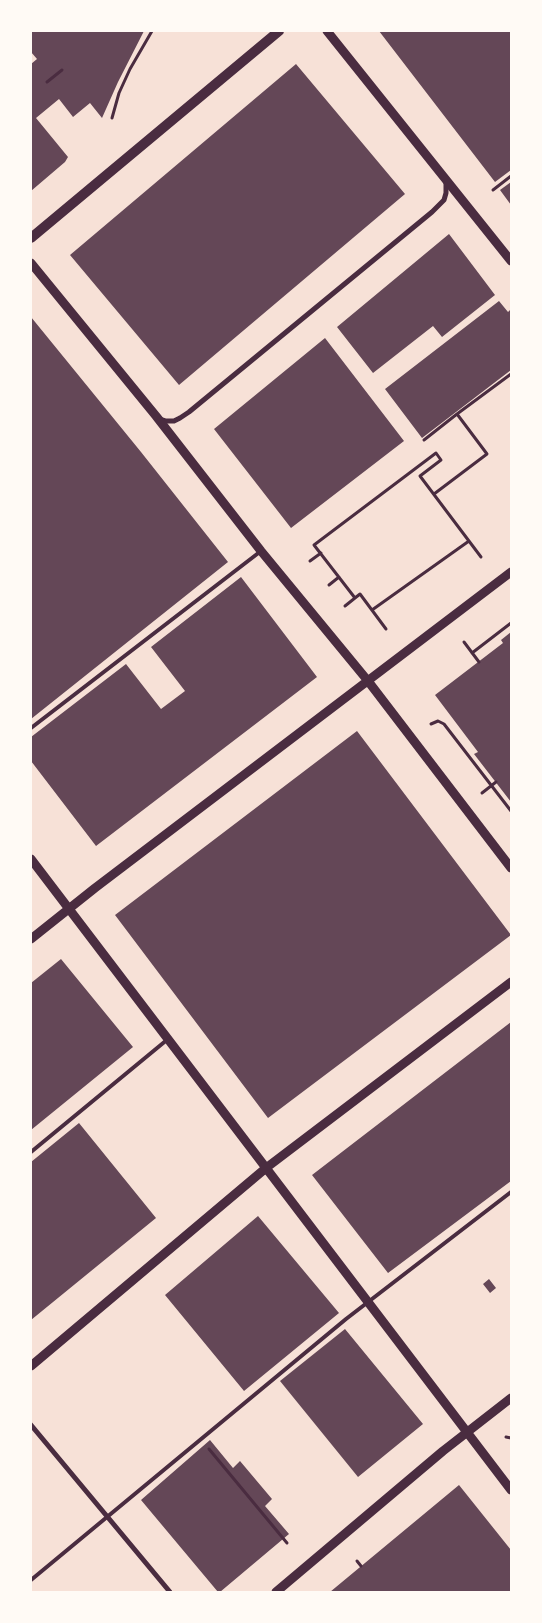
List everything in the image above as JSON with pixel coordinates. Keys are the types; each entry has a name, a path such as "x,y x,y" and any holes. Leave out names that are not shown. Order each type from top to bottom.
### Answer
{"main road":[{"path":"31,238 279,31"}],"street":[{"path":"327,31 511,261"},
{"path":"158,418 174,421 185,415 432,212 444,200 446,193 444,177"},
{"path":"31,263 158,418 261,551 368,681 511,868"},
{"path":"31,939 69,908 511,572"},
{"path":"31,859 511,1490"},
{"path":"31,1366 266,1168 511,982"},
{"path":"276,1592 466,1432 511,1398"},
{"path":"31,1425 170,1592"}],"lane":[{"path":"31,728 261,551"},
{"path":"32,1151 168,1039"},
{"path":"31,1580 367,1302 511,1192"}],"path":[{"path":"112,118 130,69 152,31"},
{"path":"46,82 62,70"},
{"path":"493,190 511,176"},
{"path":"424,440 480,395 511,374"},
{"path":"434,494 487,454 457,414"},
{"path":"355,598 314,545 436,453 441,460 420,476 481,558"},
{"path":"372,610 469,541"},
{"path":"310,561 321,554"},
{"path":"329,585 339,577"},
{"path":"345,606 360,594 386,629"},
{"path":"472,653 511,624"},
{"path":"464,642 479,662"},
{"path":"431,724 438,721 444,724 511,811"},
{"path":"482,793 496,782"},
{"path":"200,1439 287,1543"},
{"path":"357,1561 361,1566"}],"building":[{"path":"31,31 144,31 102,118 90,103 73,117 59,99 36,118 68,157 65,162 31,191 31,64 37,59 31,52"},
{"path":"379,31 511,31 511,170 495,182"},
{"path":"296,64 405,194 179,385 70,255"},
{"path":"511,182 511,205 500,190"},
{"path":"449,234 495,295 442,337 433,326 373,373 337,327"},
{"path":"499,301 508,312 511,309 511,370 422,438 385,389"},
{"path":"31,317 228,562 31,719"},
{"path":"325,338 404,441 291,528 214,429"},
{"path":"241,577 317,677 96,846 31,761 31,737 126,664 161,709 185,691 151,647"},
{"path":"511,632 511,802 474,754 478,752 435,695 503,643 501,640"},
{"path":"357,731 511,935 268,1118 115,915"},
{"path":"61,959 133,1047 31,1130 31,983"},
{"path":"511,1022 511,1181 388,1273 312,1175"},
{"path":"79,1123 156,1218 31,1320 31,1162"},
{"path":"258,1216 339,1313 244,1391 165,1295"},
{"path":"489,1279 496,1288 490,1293 483,1284"},
{"path":"345,1329 423,1424 358,1477 280,1381"},
{"path":"210,1440 233,1468 240,1461 272,1499 265,1506 289,1534 220,1592 218,1592 141,1500"},
{"path":"459,1485 511,1550 511,1592 330,1592"}]}
